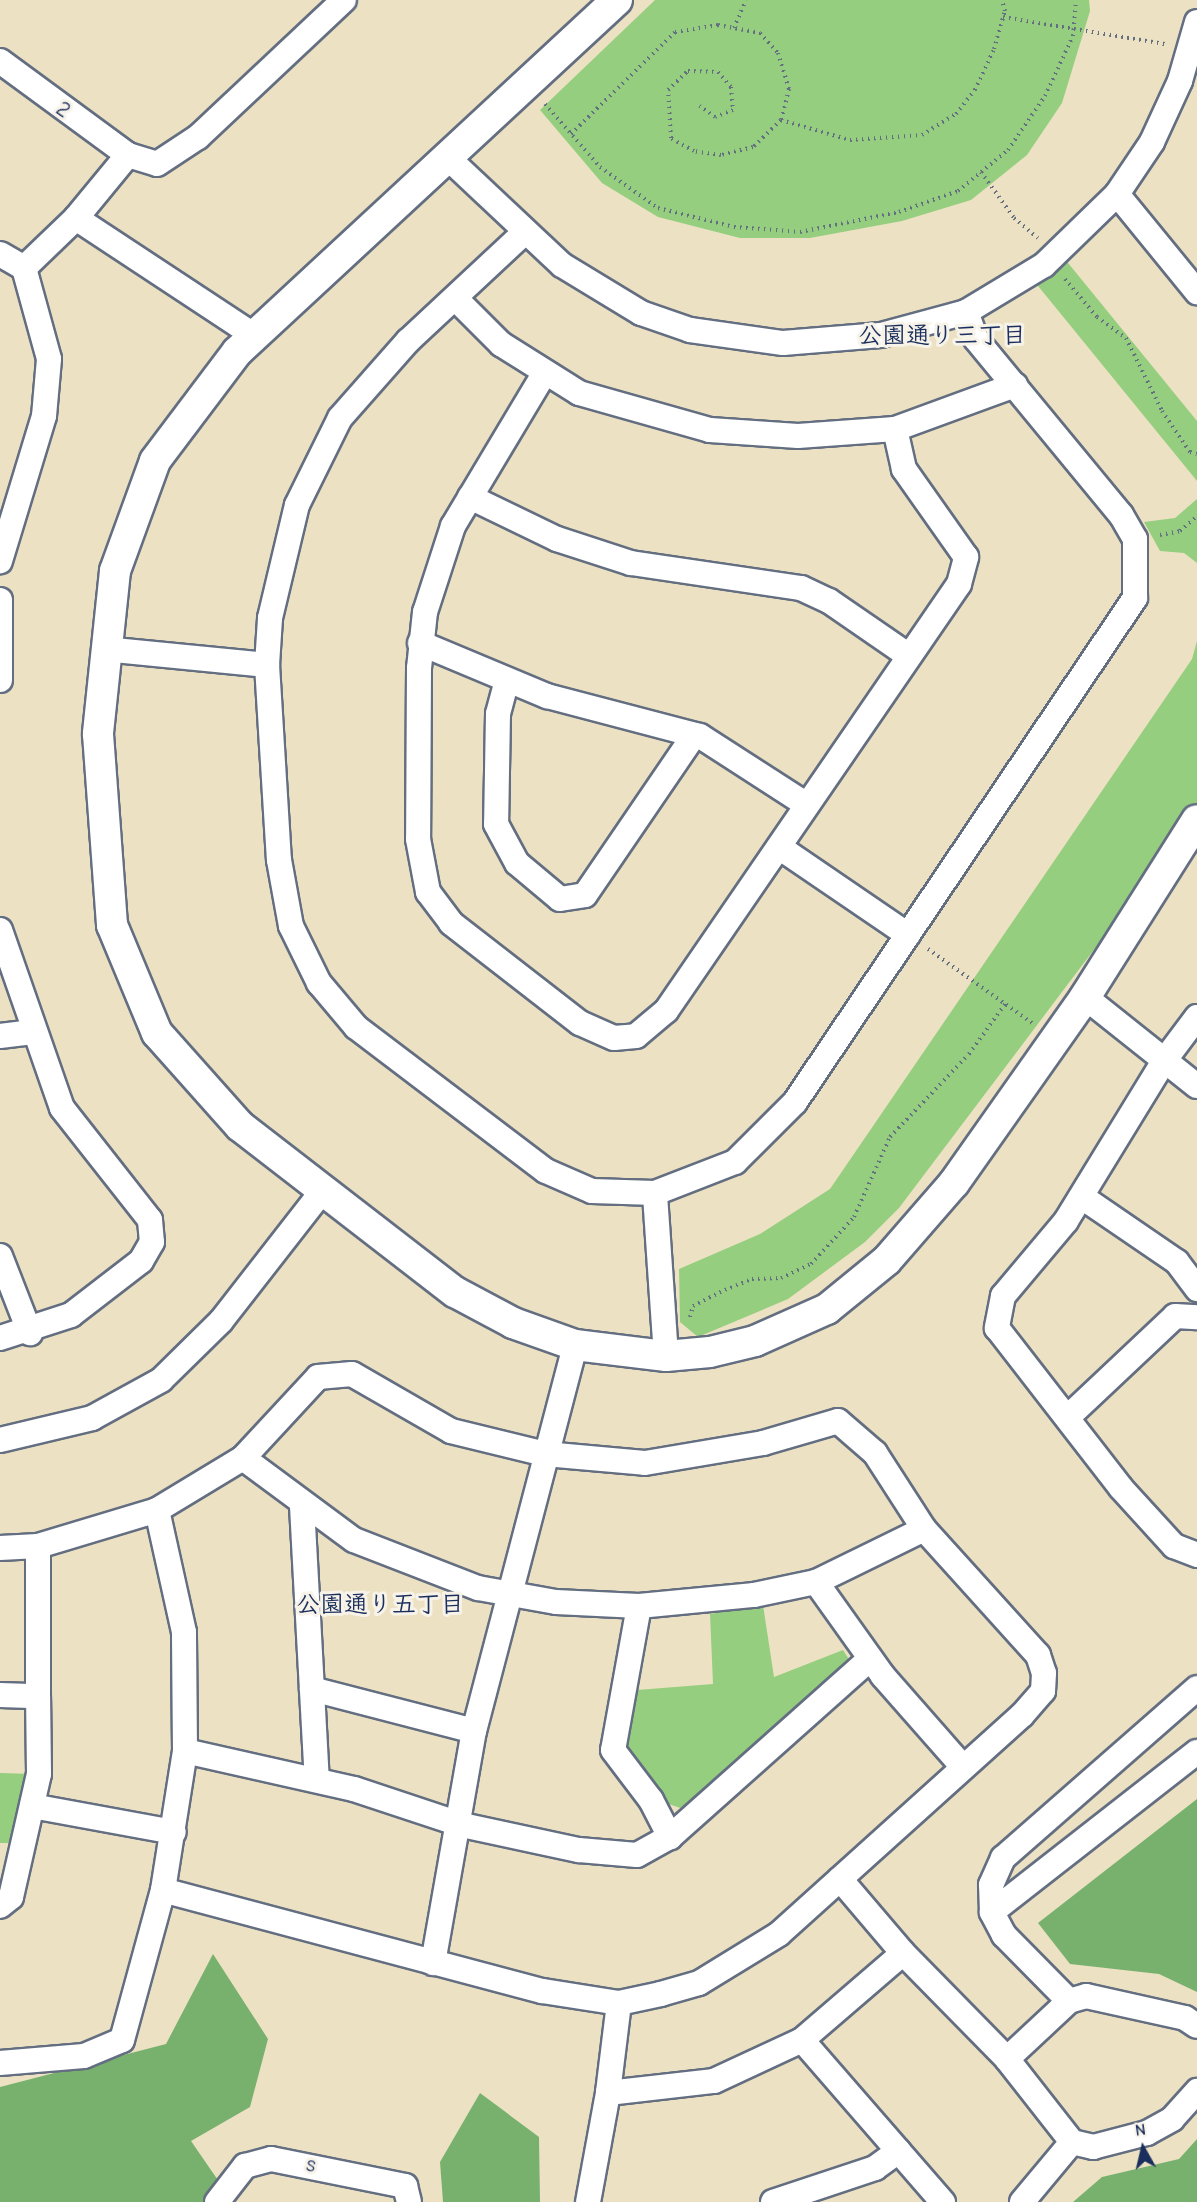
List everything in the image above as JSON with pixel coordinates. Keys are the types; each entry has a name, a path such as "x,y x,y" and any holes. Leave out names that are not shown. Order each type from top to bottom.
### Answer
{"street":[{"name":"2","path":"0,61 128,155 157,164 198,137 344,0"},
{"path":"617,0 255,336 155,461 115,571 104,649 98,734 112,924 157,1033 213,1101 322,1190 455,1292 513,1323 575,1345 666,1356 755,1341 827,1309 887,1260 954,1183 1085,997 1197,820"},
{"path":"448,158 524,233 562,265 641,313 728,337 783,343 839,341 966,312 1053,257 1117,194 1152,142 1180,81 1197,22"},
{"path":"24,268 76,218 128,155"},
{"path":"1117,194 1194,282"},
{"path":"76,218 255,336"},
{"path":"524,233 401,348 340,418 297,505 270,618 267,665 279,860 291,926 319,983 356,1027 546,1171 592,1191 655,1193 735,1162 765,1137 795,1102 1135,598 1135,539 1121,514 976,339 966,312"},
{"path":"0,254 24,268 49,359 44,416 0,561"},
{"path":"456,299 501,344 544,374 615,405 710,430 798,436 895,429 1015,385"},
{"path":"544,374 470,497 440,555 420,643 418,839 428,892 451,923 591,1030 625,1037 656,1024 959,584 966,557 904,469 895,429"},
{"path":"470,497 557,539 631,562 801,588 829,601 909,656"},
{"path":"0,600 0,680"},
{"path":"420,643 507,680 694,735 807,805"},
{"path":"104,649 267,665"},
{"path":"507,680 498,714 496,824 517,863 560,899 585,895 694,735"},
{"path":"779,847 908,935"},
{"path":"0,930 31,1032 62,1108 150,1220 152,1242 141,1261 111,1288 30,1333 0,1338"},
{"path":"1085,997 1197,1086"},
{"path":"1197,1017 1164,1061 1082,1197 1003,1296 996,1328 1068,1417 1121,1488 1174,1546 1197,1555"},
{"path":"0,1036 31,1032"},
{"path":"0,1440 92,1418 161,1380 221,1321 322,1190"},
{"path":"655,1193 666,1356"},
{"path":"1082,1197 1177,1262 1197,1289"},
{"path":"0,1256 30,1333"},
{"path":"1068,1417 1175,1316 1197,1317"},
{"path":"433,1963 462,1824 460,1805 474,1731 513,1596 545,1454 575,1345"},
{"path":"0,1548 38,1546 157,1510 243,1458 318,1377 352,1374 451,1431 545,1454 645,1463 763,1443 838,1421 875,1453 924,1529 1038,1655 1044,1673 1043,1691 1036,1699 840,1879 744,1958 699,1983 619,2003 542,1991 163,1890"},
{"path":"243,1458 302,1506 354,1539 428,1572 513,1596 639,1606 701,1603 816,1582 924,1529"},
{"path":"302,1506 316,1780"},
{"path":"0,2063 84,2056 122,2040 163,1890 185,1751 184,1632 157,1510"},
{"path":"0,1906 11,1897 39,1774 38,1546"},
{"path":"816,1582 870,1659 962,1766"},
{"path":"639,1606 613,1750 651,1800 670,1837"},
{"path":"185,1751 316,1780 462,1824 579,1850 637,1856 670,1837 870,1659"},
{"path":"1069,2001 1004,1935 992,1912 991,1885 1003,1858 1197,1688"},
{"path":"312,1689 474,1731"},
{"path":"0,1695 38,1695"},
{"path":"992,1912 1197,1752"},
{"path":"32,1806 174,1832"},
{"path":"840,1879 903,1953 1006,2059 1072,2142 1093,2147 1147,2133 1172,2119 1197,2091"},
{"path":"608,2093 714,2081 802,2040 903,1953"},
{"path":"1006,2059 1069,2001 1114,2001 1185,2018 1197,2026"},
{"path":"588,2202 608,2093 619,2003"},
{"path":"802,2040 943,2202"},
{"path":"1022,2202 1072,2142"},
{"path":"774,2202 874,2168 898,2151"},
{"name":"s","path":"217,2202 245,2166 271,2159 405,2186 409,2202"}],"path":[{"path":"734,28 746,0"},
{"path":"781,120 850,140 922,135 956,114 975,90 1003,17 1002,0"},
{"path":"541,99 600,167 658,208 734,227 800,232 899,212 958,191 1008,150 1046,96 1074,26 1076,0"},
{"path":"1003,17 1074,26 1170,45"},
{"path":"571,134 675,32 734,28 760,33 778,53 789,89 781,120 753,147 721,155 694,151 671,138 668,90 688,71 718,72 731,87 733,110 715,117 700,106"},
{"path":"981,172 1014,218 1053,257 1069,286 1097,317 1126,338 1162,411 1190,453 1197,454"},
{"path":"1135,539 1180,531 1197,516"},
{"path":"908,935 1037,1026 1030,1035"},
{"path":"696,1329 689,1320 693,1306 752,1279 781,1278 811,1264 838,1236 854,1217 891,1137 969,1054 1005,1004"}],"green space":[{"path":"655,0 1089,0 1090,11 1062,103 1027,155 971,200 902,221 810,238 740,238 658,217 602,183 540,110"},
{"path":"1064,258 1197,421 1197,481 1034,281"},
{"path":"1197,499 1197,563 1184,553 1160,551 1144,522 1175,518"},
{"path":"1197,641 1197,813 899,1208 865,1242 788,1299 698,1337 680,1322 679,1269 760,1234 830,1189 1192,659"},
{"path":"763,1605 774,1677 843,1650 850,1661 686,1810 666,1803 625,1750 637,1690 713,1684 710,1614"},
{"path":"0,1773 34,1774 14,1843 0,1843"},
{"path":"1197,1799 1197,1992 1159,1974 1070,1964 1038,1923"},
{"path":"213,1954 268,2039 250,2107 191,2141 233,2202 0,2202 0,2087 166,2044"},
{"path":"480,2093 539,2137 540,2202 443,2202 440,2162"},
{"path":"1197,2139 1197,2202 1073,2202 1102,2177 1179,2159"}],"district":[{"name":"公園通り三丁目","path":"942,336"},
{"name":"公園通り五丁目","path":"380,1605"}]}
